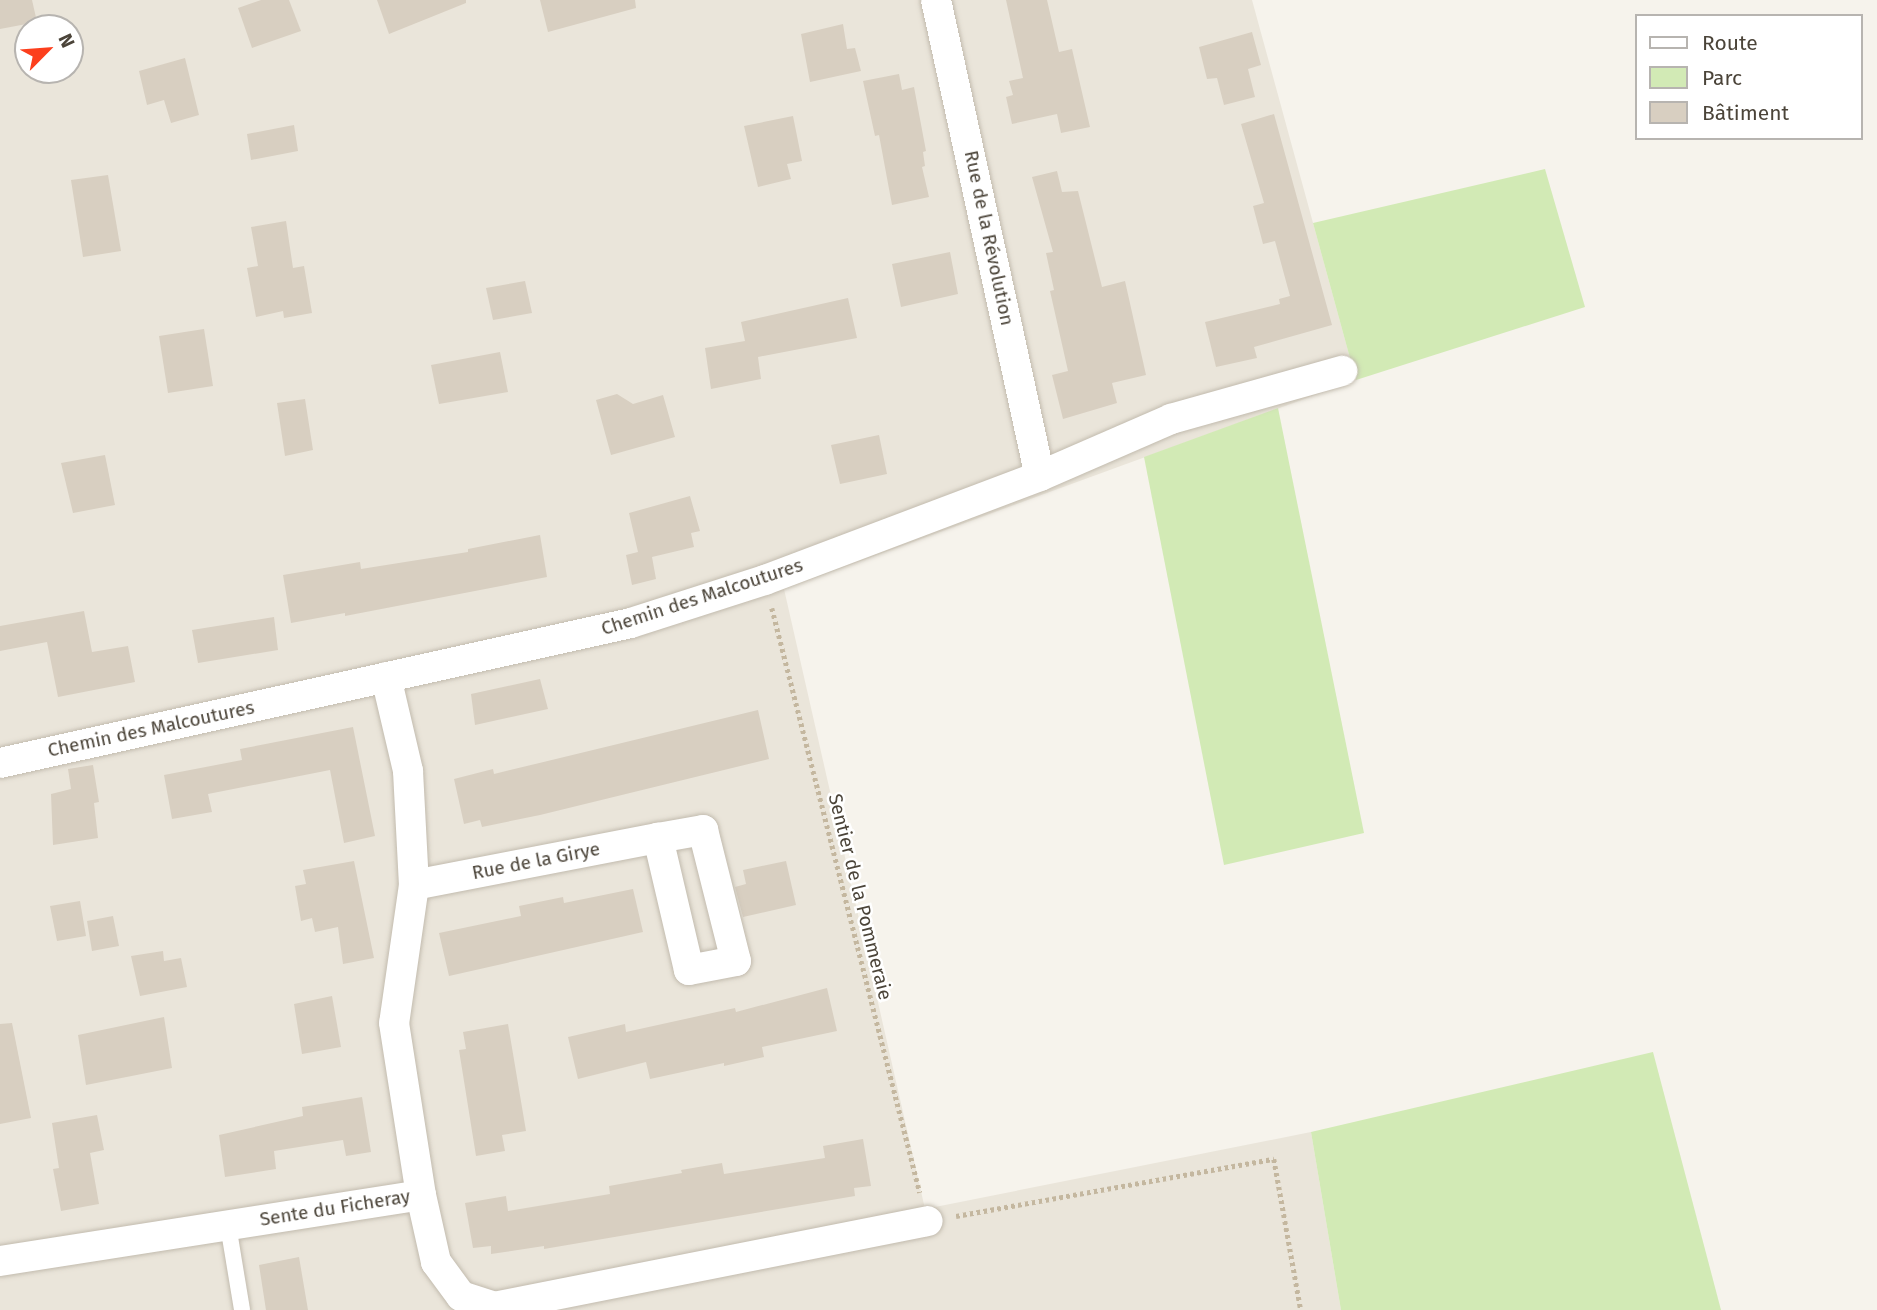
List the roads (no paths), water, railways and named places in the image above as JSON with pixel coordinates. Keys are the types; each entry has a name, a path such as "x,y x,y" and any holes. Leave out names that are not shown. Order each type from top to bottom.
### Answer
{"street":[{"name":"Rue de la Révolution","path":"936,0 1040,476"},
{"name":"Chemin des Malcoutures","path":"0,763 631,623 765,580 1040,476 1171,419 1342,371"},
{"path":"386,677 408,771 414,885 394,1023 421,1195"},
{"name":"Rue de la Girye","path":"414,885 658,838"},
{"name":"Sente du Ficheray","path":"0,1261 421,1195 436,1262 460,1303 494,1307 928,1221"}],"lane":[{"path":"228,1225 242,1310"}]}
